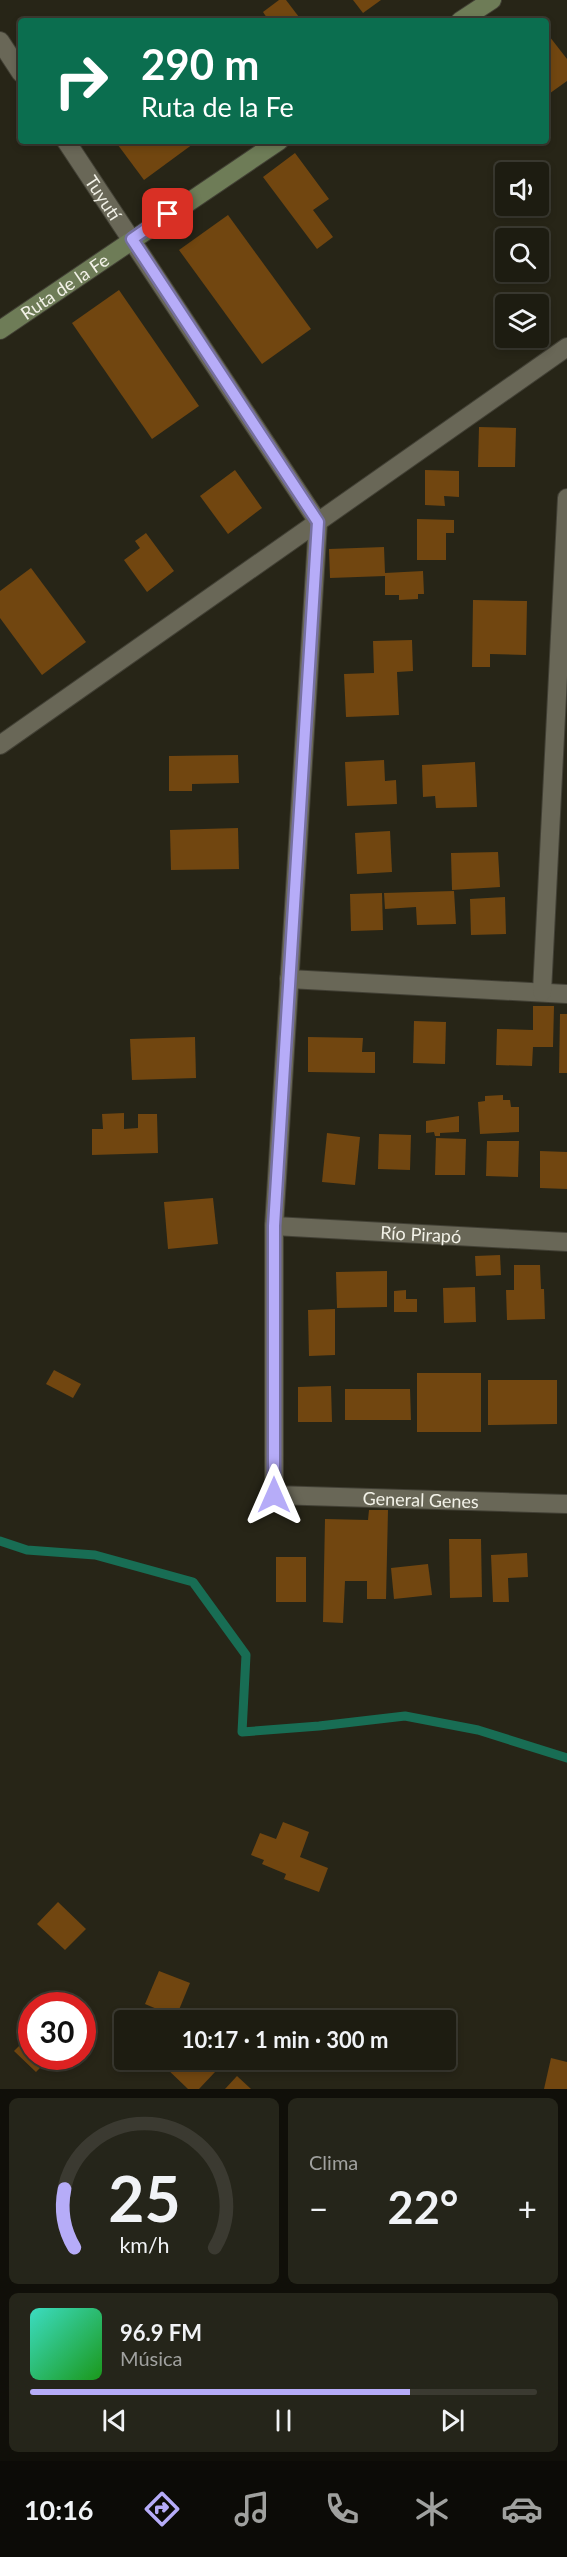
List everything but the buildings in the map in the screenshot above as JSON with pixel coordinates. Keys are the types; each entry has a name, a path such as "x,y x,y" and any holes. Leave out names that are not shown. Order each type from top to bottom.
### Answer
{"main road":[{"path":"465,18 492,0"},
{"name":"Ruta de la Fe","path":"0,330 274,144"}],"street":[{"path":"0,41 18,68"},
{"name":"Tuyutí","path":"68,144 318,522"},
{"path":"0,745 567,347"},
{"path":"542,992 567,506"},
{"path":"274,1226 318,522"},
{"path":"289,979 567,994"},
{"name":"Río Pirapó","path":"274,1226 567,1242"},
{"name":"General Genes","path":"274,1226 274,1495 567,1504"}],"waterway":[{"path":"0,1541 27,1550 95,1555 193,1582 246,1655 242,1732 405,1716 478,1730 567,1758"}],"route":[{"path":"168,214 132,239 318,522 274,1226 274,1495"}]}
